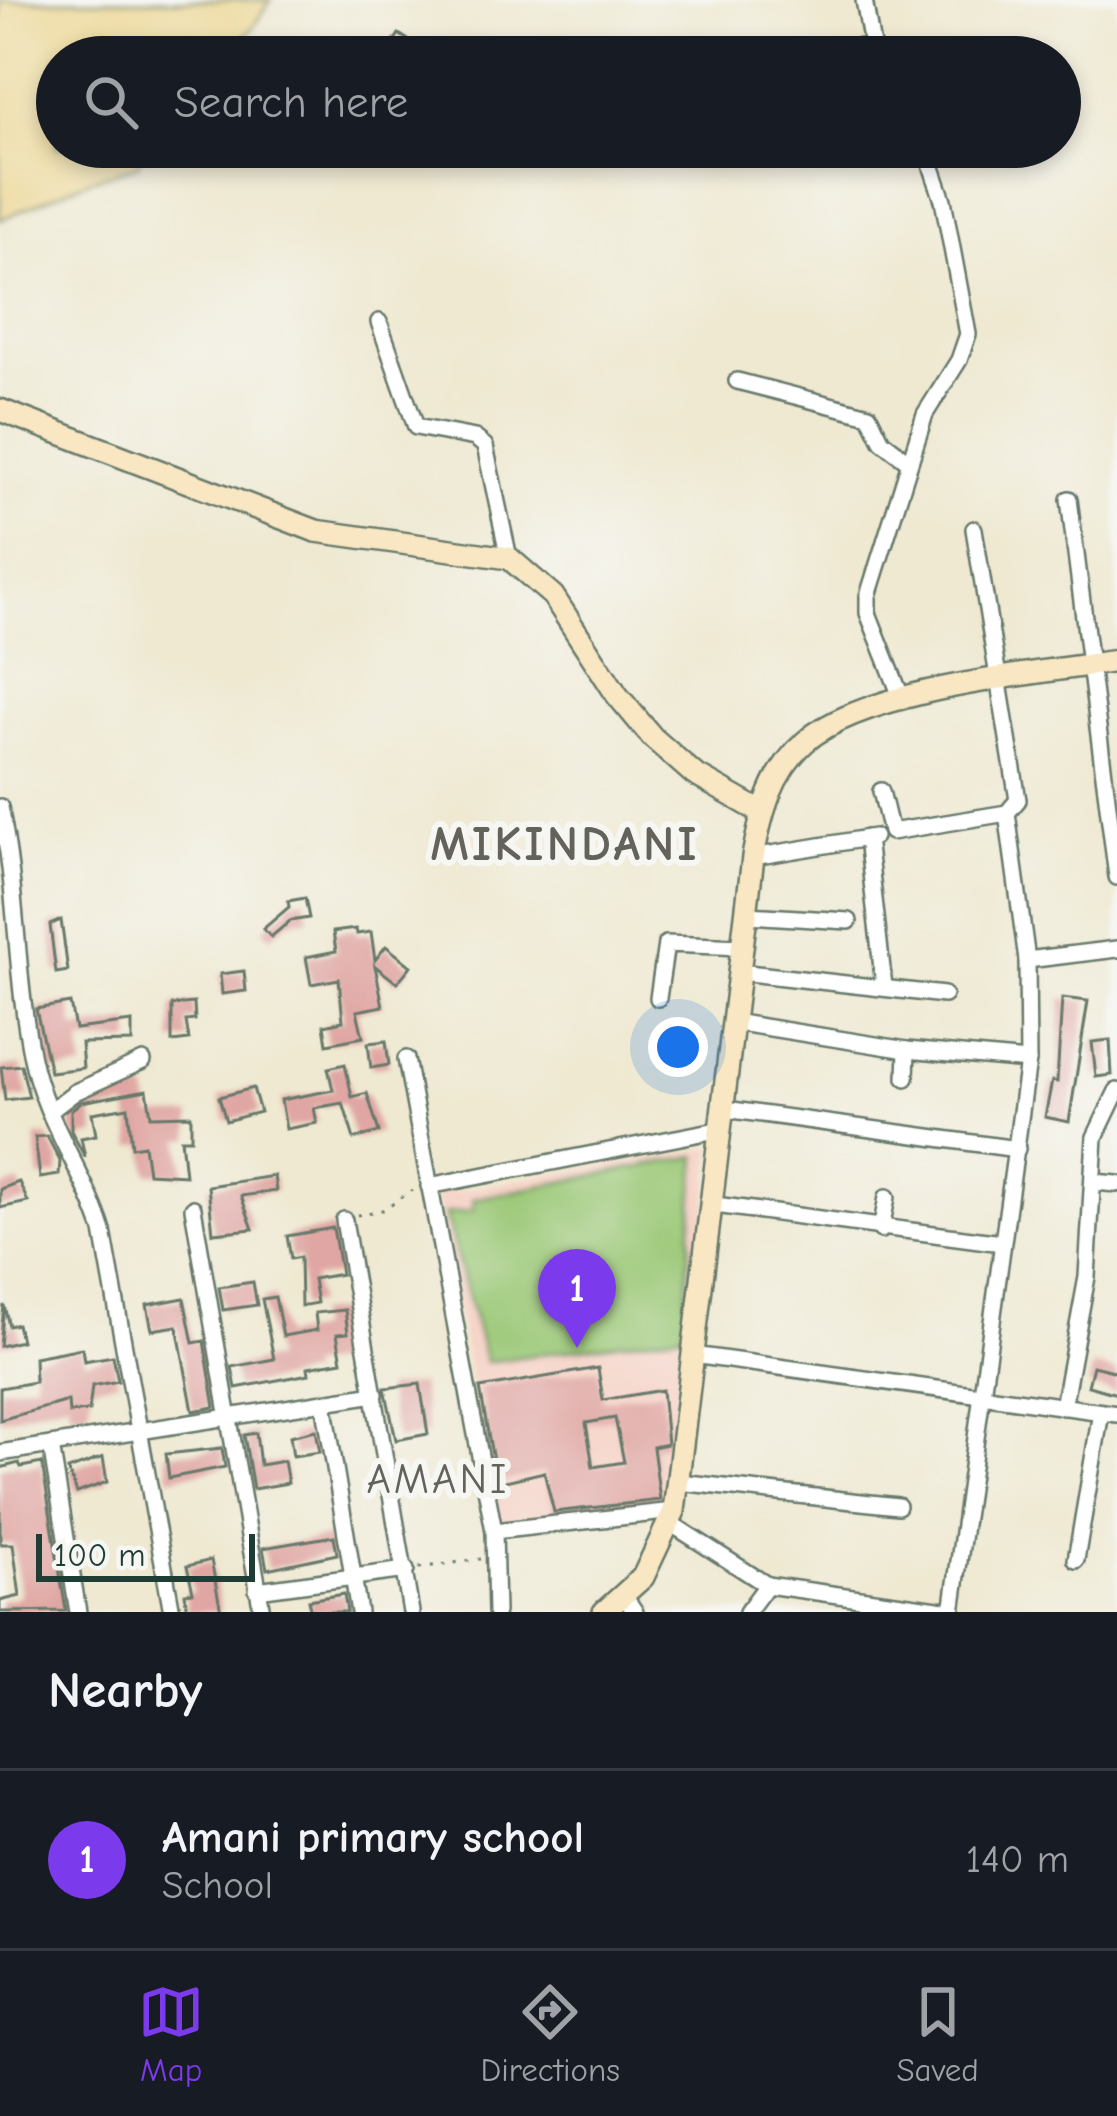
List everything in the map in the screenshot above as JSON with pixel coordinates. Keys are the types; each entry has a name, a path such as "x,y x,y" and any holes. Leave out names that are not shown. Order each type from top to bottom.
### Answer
{"street":[{"path":"864,0 870,36"},
{"path":"902,699 867,607 925,414 959,360 968,334 943,200 932,168"},
{"path":"379,322 416,427 475,438 485,446 509,558"},
{"path":"737,381 869,415 882,442 909,463"},
{"path":"0,410 316,531 509,558 553,596 617,695 653,738 694,774 761,812"},
{"path":"1069,500 1117,878"},
{"path":"494,1532 672,1517 767,1585 952,1611 977,1398 1028,1061 1028,960 1007,813 1020,788 974,529"},
{"path":"604,1612 630,1604 672,1517 715,1205 753,857 761,812 787,762 807,740 865,709 1117,661"},
{"path":"881,791 891,832"},
{"path":"0,807 26,1025 50,1111 103,1231 172,1612"},
{"path":"753,857 1007,813"},
{"path":"867,838 884,986"},
{"path":"747,915 849,921"},
{"path":"658,998 666,944 743,947"},
{"path":"1028,960 1117,950"},
{"path":"739,972 944,994"},
{"path":"733,1022 907,1050 1028,1061"},
{"path":"906,1078 907,1050"},
{"path":"406,1058 494,1532 491,1558 496,1612"},
{"path":"50,1111 75,1091 143,1060"},
{"path":"1063,1407 1087,1277 1095,1137 1117,1091"},
{"path":"429,1186 723,1119 1016,1149"},
{"path":"1094,1182 1117,1184"},
{"path":"881,1230 887,1196"},
{"path":"715,1205 1002,1243"},
{"path":"193,1208 262,1612"},
{"path":"344,1220 411,1612"},
{"path":"694,1355 1109,1413 1076,1560"},
{"path":"0,1453 375,1394"},
{"path":"324,1402 358,1612"},
{"path":"51,1445 78,1612"},
{"path":"679,1482 898,1506"},
{"path":"257,1590 406,1570"},
{"path":"747,1612 767,1585"}],"path":[{"path":"344,1220 382,1210 415,1188 429,1186"},
{"path":"406,1570 491,1558"}],"shaded area":[{"path":"713,1147 672,1508 498,1528 436,1194"}],"green space":[{"path":"697,1156 683,1333 486,1362 445,1214 474,1210 473,1199"}],"sand":[{"path":"0,0 271,0 245,36 36,36 36,168 129,168 87,181 0,220"}],"building":[{"path":"305,898 309,918 290,921 271,937 263,929 289,907 288,901"},
{"path":"61,920 68,971 56,973 50,925"},
{"path":"356,929 357,934 371,932 375,960 386,946 411,966 397,983 375,966 383,1006 357,1011 363,1037 327,1044 324,1025 343,1021 339,979 311,984 306,957 336,951 333,932"},
{"path":"244,971 246,991 222,994 220,974"},
{"path":"1062,998 1088,1001 1069,1122 1045,1117 1052,1081 1057,1082"},
{"path":"70,1003 75,1029 132,1022 132,1042 81,1043 83,1068 50,1072 36,1009"},
{"path":"194,1003 195,1020 186,1021 189,1040 172,1042 172,1005"},
{"path":"1110,1040 1112,1075 1096,1077 1092,1042"},
{"path":"386,1041 389,1065 371,1068 368,1043"},
{"path":"345,1064 352,1097 367,1093 379,1132 354,1139 343,1103 314,1108 317,1123 286,1129 281,1100 333,1090 328,1068"},
{"path":"21,1065 29,1097 5,1100 1,1067"},
{"path":"253,1088 260,1112 226,1121 219,1097"},
{"path":"147,1090 151,1116 191,1115 191,1139 181,1139 185,1175 148,1173 144,1145 132,1147 128,1107 92,1113 96,1135 81,1138 85,1157 71,1131 71,1110 81,1102"},
{"path":"47,1136 60,1161 59,1175 40,1178 35,1137"},
{"path":"274,1176 276,1191 241,1196 253,1229 213,1233 208,1186"},
{"path":"19,1182 28,1202 0,1208 0,1189"},
{"path":"333,1228 341,1274 313,1279 317,1303 301,1306 300,1257 291,1259 287,1236"},
{"path":"253,1282 257,1305 223,1310 219,1287"},
{"path":"275,1297 283,1336 317,1330 315,1313 345,1310 348,1333 337,1334 342,1361 308,1367 309,1374 236,1388 232,1367 274,1359 262,1299"},
{"path":"184,1298 193,1343 204,1341 215,1407 193,1411 177,1326 152,1330 147,1305"},
{"path":"4,1305 9,1326 17,1324 21,1341 0,1346"},
{"path":"82,1348 84,1361 113,1356 118,1381 92,1386 89,1411 69,1413 68,1401 0,1420 0,1388 35,1382 34,1357"},
{"path":"1093,1366 1117,1372 1117,1394 1088,1386"},
{"path":"598,1368 603,1400 662,1390 667,1444 653,1447 660,1500 554,1512 544,1472 497,1483 480,1388","holes":["615,1418 624,1462 593,1467 586,1423"]},
{"path":"420,1384 428,1434 396,1440 385,1388"},
{"path":"316,1430 320,1452 293,1456 290,1436"},
{"path":"256,1433 260,1465 284,1461 288,1483 253,1489 244,1435"},
{"path":"222,1448 225,1467 169,1478 166,1454"},
{"path":"103,1457 107,1482 77,1493 68,1470"},
{"path":"19,1463 21,1467 42,1463 66,1611 0,1612 0,1601 20,1596 13,1544 0,1544 0,1468"},
{"path":"334,1536 337,1554 267,1569 263,1548"},
{"path":"211,1560 221,1611 187,1612 185,1593 193,1592 187,1566"},
{"path":"344,1594 347,1612 311,1612 308,1600"}],"place":[{"name":"Amani primary school","path":"577,1348"}],"district":[{"name":"MIKINDANI","path":"565,844"},
{"name":"AMANI","path":"438,1479"}]}
